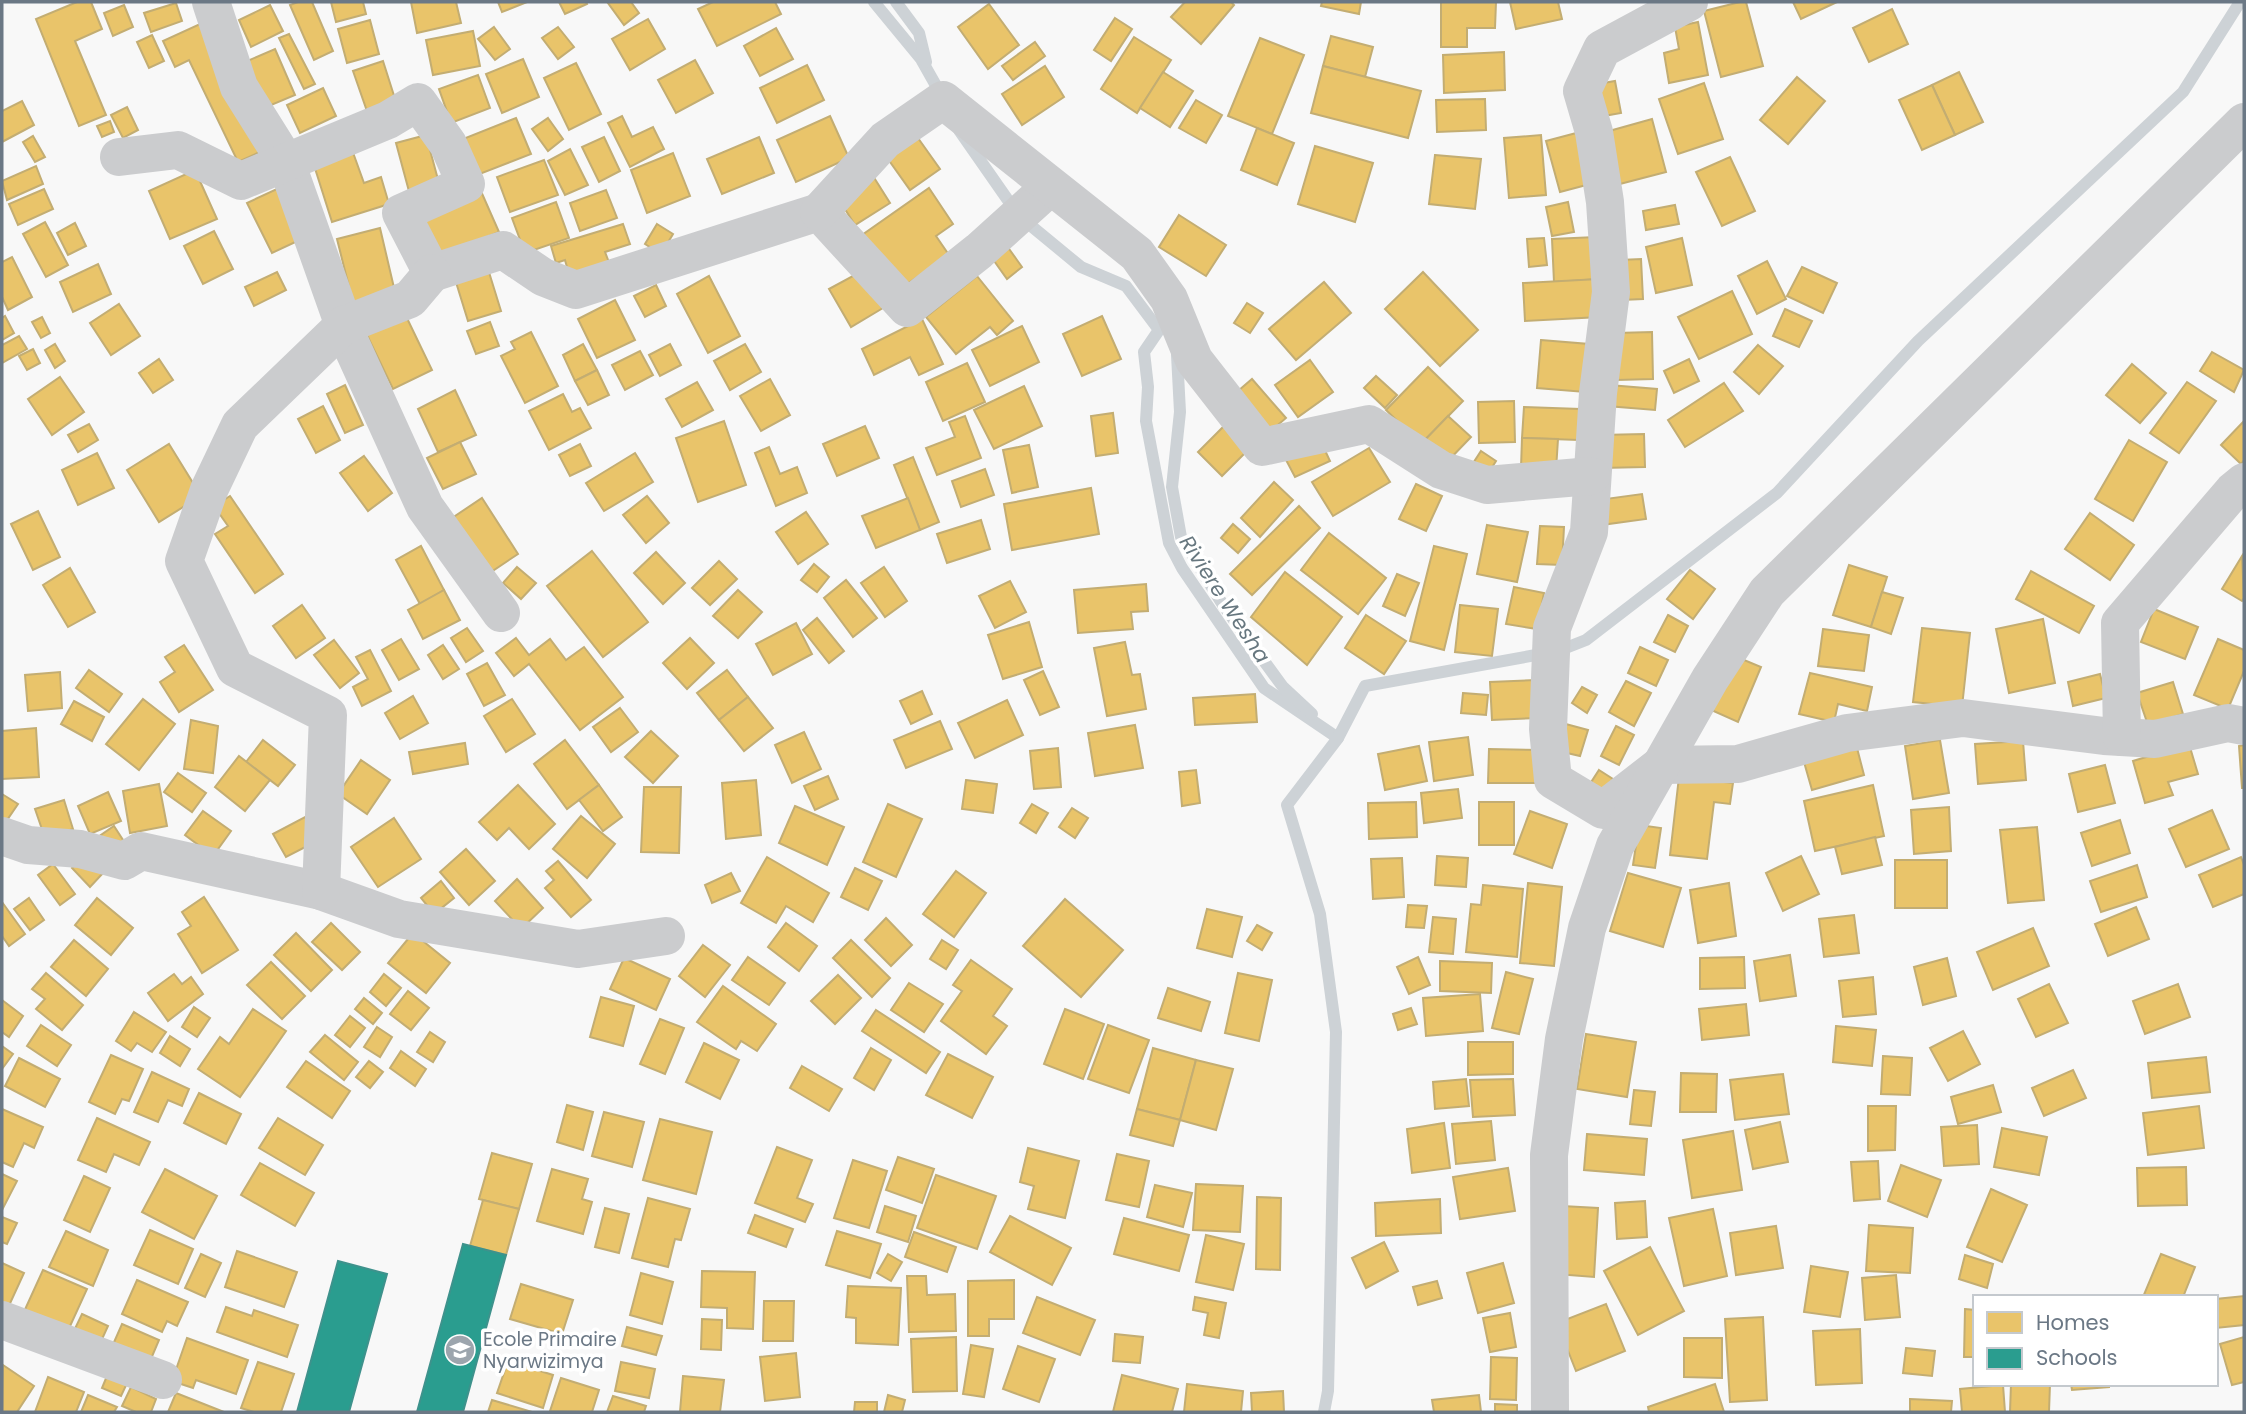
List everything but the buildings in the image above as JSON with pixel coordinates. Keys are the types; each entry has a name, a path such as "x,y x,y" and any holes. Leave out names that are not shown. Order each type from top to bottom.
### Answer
{"street":[{"path":"211,2 239,87 286,162 344,325 425,508 501,613"},
{"path":"1689,2 1602,49 1582,91 1594,132 1605,202 1611,292 1591,476 1589,532 1552,628 1548,729 1553,780 1603,810 1661,765 1738,764 1847,733 1963,718 2155,739 2228,723 2244,726"},
{"path":"321,891 328,715 235,668 184,561 209,490 240,425 344,325 410,299 432,273 503,250 543,277 576,290 819,212 885,139 943,100 1137,254 1169,299 1194,360 1262,447 1369,425 1441,470 1488,485 1591,476"},
{"path":"119,157 178,150 241,181 387,120 418,102 448,144 466,184 401,213 432,273"},
{"path":"1550,1412 1549,1155 1564,1039 1587,928 1615,846 1710,679 1767,592 2244,122"},
{"path":"819,212 907,307 979,251 1050,187"},
{"path":"2122,737 2120,624 2233,491 2244,482"},
{"path":"2,836 28,845 80,849 124,860 141,851 321,891 399,919 578,948 666,936"},
{"path":"2,1320 163,1380"}],"waterway":[{"path":"874,2 921,59 943,98"},
{"name":"Riviere Wesha","path":"896,2 919,33 926,62"},
{"path":"1324,1412 1328,1391 1336,1032 1320,914 1287,805 1338,738 1365,686 1558,651 1586,640 1777,493 1918,341 2183,92 2240,2"},
{"path":"959,130 1019,216 1081,267 1126,286 1159,330 1144,352 1148,387 1146,421 1169,543 1182,568 1264,688 1338,738"},
{"name":"Riviere Wesha","path":"1177,355 1180,412 1172,487 1181,537 1223,605 1283,687 1312,714"}],"place":[{"name":"Ecole Primaire Nyarwizimya","path":"460,1350"}]}
